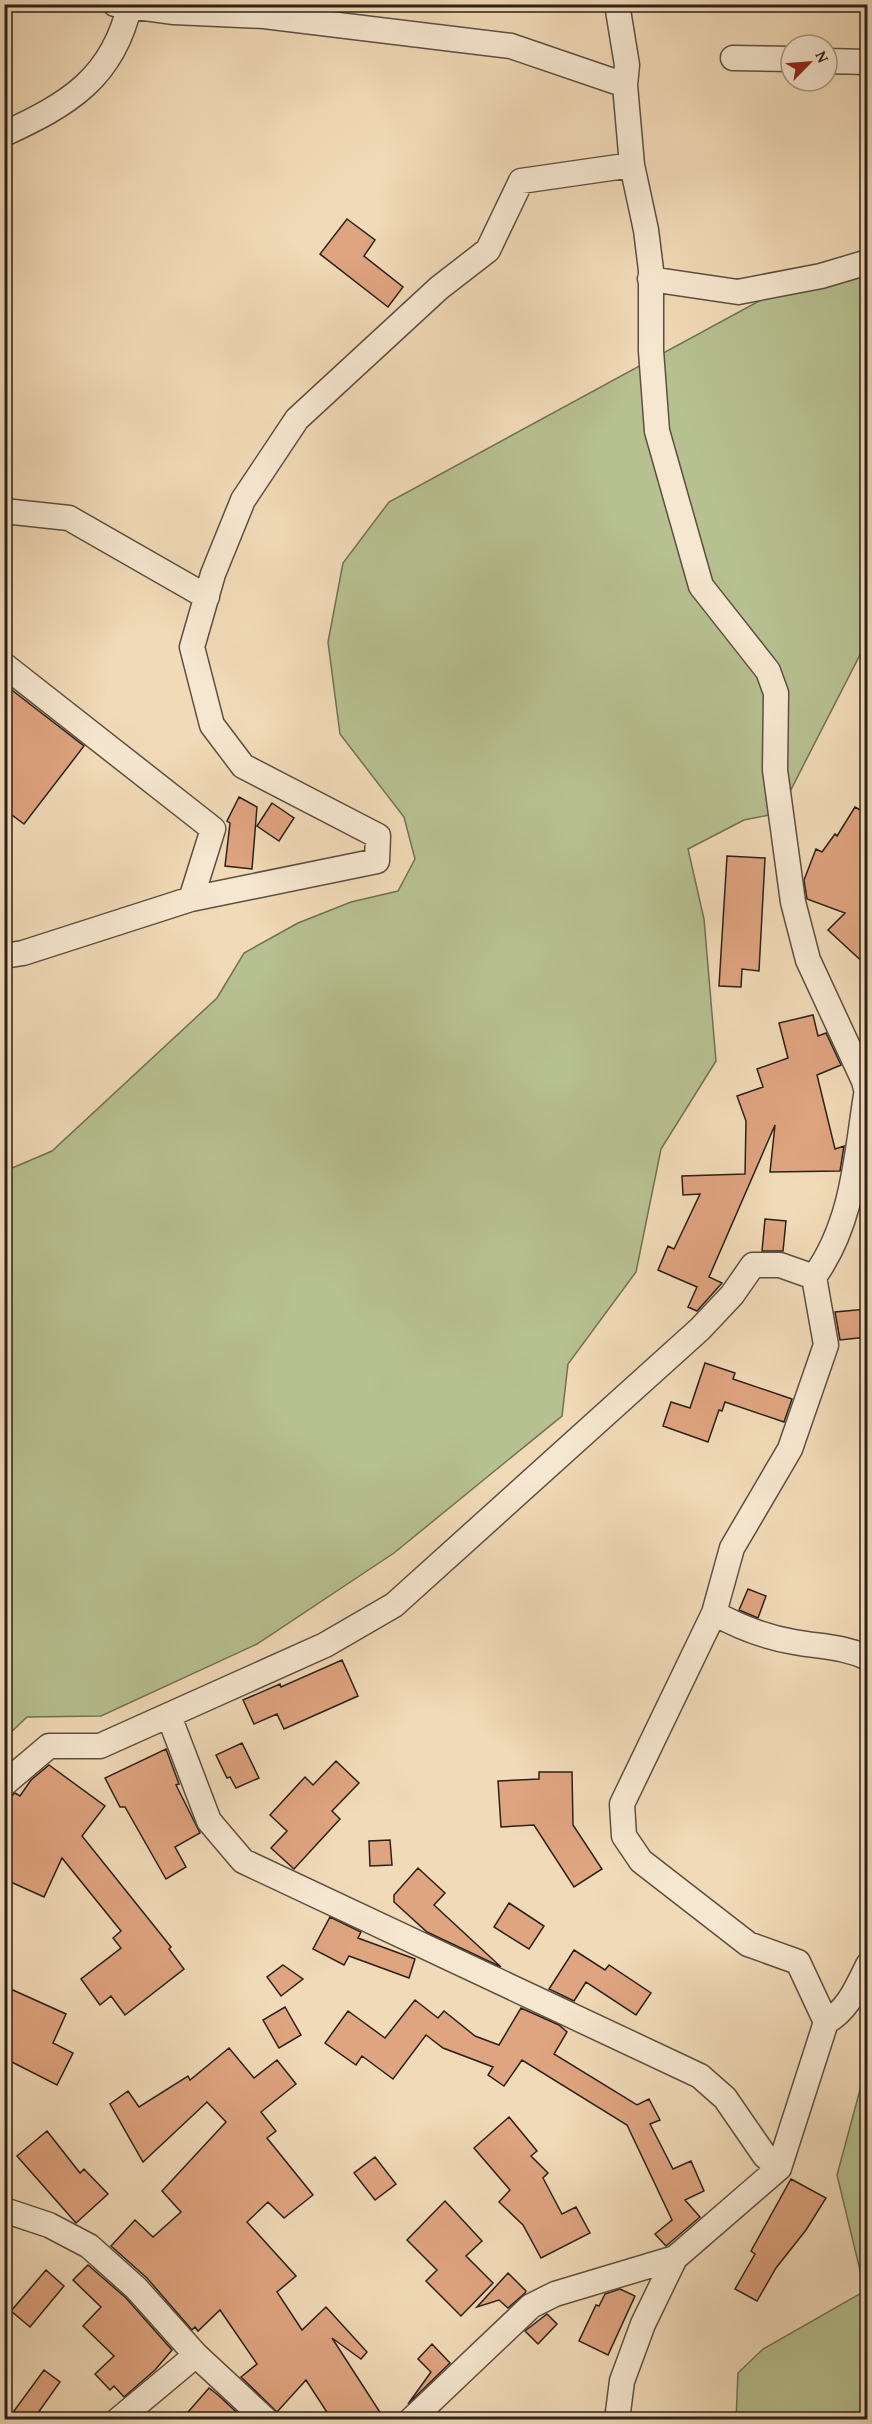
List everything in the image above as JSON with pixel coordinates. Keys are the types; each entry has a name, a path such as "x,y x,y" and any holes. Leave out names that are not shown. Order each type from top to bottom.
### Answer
{"street":[{"path":"617,4 626,75 632,165 646,230 657,431 701,586 768,671 776,693 775,770 793,902 808,960 864,1081 867,1096 847,1214 829,1257 814,1277 826,1345 790,1449 732,1548 714,1613 622,1804 624,1836 641,1861 748,1944 798,1962 826,2022 780,2168 675,2258 643,2324 622,2382 617,2420"},
{"path":"4,134 48,114 83,89 102,70 117,46 125,6 264,16 510,46 626,75"},
{"path":"733,58 779,60"},
{"path":"839,61 867,62"},
{"path":"4,956 23,953 191,899 377,861 378,836 243,766 212,725 192,647 213,574 243,500 297,419 439,288 488,250 521,181 632,165"},
{"path":"650,279 738,292 821,276 867,262"},
{"path":"4,511 69,518 207,597"},
{"path":"4,664 213,829 191,899"},
{"path":"4,1784 49,1746 100,1746 325,1645 394,1605 700,1329 732,1295 753,1265 780,1265 814,1277"},
{"path":"714,1613 741,1628 793,1642 849,1649 867,1658"},
{"path":"169,1716 209,1821 243,1862 700,2076 725,2098 765,2156 780,2168"},
{"path":"826,2022 837,2016 850,1999 867,1965"},
{"path":"4,2210 49,2225 89,2246 136,2288 196,2355 266,2420"},
{"path":"411,2420 531,2306 555,2294 675,2258"},
{"path":"118,2420 196,2355"}],"green space":[{"path":"867,271 867,641 779,813 744,820 688,849 704,919 716,1061 661,1149 636,1272 568,1364 562,1416 394,1553 257,1644 101,1716 27,1717 5,1738 5,1171 52,1151 217,998 244,953 298,923 351,902 398,891 415,859 404,817 340,734 328,642 343,563 389,502 796,281"},
{"path":"867,2064 867,2419 736,2419 738,2373 763,2349 865,2291 837,2175"}],"building":[{"path":"347,219 375,240 364,256 403,287 388,307 320,254"},
{"path":"4,684 84,746 24,824 4,809"},
{"path":"239,797 257,807 252,869 225,866 230,823 227,821"},
{"path":"272,803 294,818 279,841 257,826"},
{"path":"855,807 867,814 867,966 828,930 845,913 807,899 804,880 816,849 822,852 835,834 837,836"},
{"path":"727,856 765,858 759,971 742,969 741,987 719,986"},
{"path":"813,1015 818,1036 826,1033 841,1065 817,1075 835,1149 844,1146 840,1171 770,1172 775,1125 709,1277 722,1283 697,1311 688,1307 697,1287 658,1270 668,1246 674,1249 700,1194 683,1195 682,1176 745,1174 746,1121 737,1096 763,1087 757,1069 788,1058 779,1023"},
{"path":"765,1219 786,1221 783,1251 762,1251"},
{"path":"867,1309 867,1337 840,1340 835,1312"},
{"path":"705,1363 735,1373 733,1379 792,1399 784,1422 725,1402 722,1411 719,1410 708,1442 663,1426 671,1402 690,1408"},
{"path":"748,1589 766,1596 758,1618 739,1610"},
{"path":"342,1660 358,1696 284,1729 277,1714 254,1724 243,1700 280,1684 281,1687"},
{"path":"242,1743 259,1778 236,1788 230,1777 227,1778 216,1755"},
{"path":"166,1749 179,1784 176,1785 200,1833 175,1847 186,1867 166,1879 125,1807 120,1807 105,1778"},
{"path":"336,1761 359,1783 332,1811 340,1819 294,1869 271,1848 287,1831 270,1815 305,1777 313,1785"},
{"path":"49,1765 105,1806 82,1836 171,1947 169,1949 184,1969 125,2015 111,1996 100,2005 81,1979 121,1948 113,1938 121,1931 62,1858 44,1897 4,1879 4,1802 15,1793 20,1796 31,1780"},
{"path":"539,1772 572,1772 573,1825 602,1869 574,1887 534,1825 501,1827 498,1781 539,1779"},
{"path":"390,1840 392,1865 370,1866 369,1841"},
{"path":"418,1868 445,1893 434,1905 501,1967 427,1932 394,1902 394,1895"},
{"path":"509,1903 544,1926 529,1949 494,1927"},
{"path":"330,1917 361,1932 358,1938 415,1959 409,1978 349,1956 344,1965 313,1949"},
{"path":"574,1950 605,1970 609,1965 651,1993 636,2015 586,1982 574,2001 549,1989"},
{"path":"283,1965 303,1979 281,1996 267,1977"},
{"path":"4,1986 66,2014 53,2043 73,2053 57,2085 4,2058"},
{"path":"415,2000 438,2018 444,2011 475,2036 499,2045 521,2008 559,2025 567,2032 554,2054 637,2105 649,2099 660,2120 650,2124 673,2169 691,2161 704,2191 685,2200 700,2217 666,2246 655,2234 672,2220 627,2125 522,2060 504,2086 488,2075 493,2067 443,2048 426,2035 393,2079 362,2056 356,2065 325,2043 348,2011 385,2038"},
{"path":"285,2007 301,2035 279,2048 263,2020"},
{"path":"229,2048 254,2078 277,2060 296,2084 261,2112 276,2131 267,2138 313,2195 284,2218 268,2202 247,2222 296,2276 277,2292 302,2330 326,2307 367,2352 361,2359 332,2338 385,2420 332,2420 306,2380 277,2412 241,2377 257,2364 220,2310 198,2331 195,2327 192,2330 147,2278 111,2246 135,2220 153,2237 181,2212 162,2191 226,2122 207,2102 143,2162 110,2104 128,2091 139,2107 188,2076 190,2080"},
{"path":"509,2117 537,2151 531,2156 548,2173 543,2178 562,2214 576,2207 590,2233 541,2258 523,2225 499,2202 510,2190 474,2148"},
{"path":"47,2131 80,2173 84,2169 108,2194 76,2223 17,2156"},
{"path":"375,2157 396,2184 375,2200 354,2173"},
{"path":"791,2179 826,2198 806,2230 776,2268 757,2301 735,2289 755,2254 751,2251"},
{"path":"445,2201 482,2241 466,2256 493,2283 461,2316 426,2281 437,2270 407,2240"},
{"path":"88,2265 126,2298 172,2350 155,2370 124,2397 114,2386 110,2390 95,2374 114,2356 83,2326 101,2307 73,2280"},
{"path":"46,2270 64,2286 30,2327 11,2311"},
{"path":"508,2273 526,2291 525,2293 508,2308 499,2300 477,2307"},
{"path":"620,2289 635,2296 608,2355 579,2341 596,2305 599,2306 605,2294"},
{"path":"547,2314 557,2324 538,2344 525,2331"},
{"path":"432,2344 450,2363 408,2404 431,2372 418,2359"},
{"path":"44,2370 60,2382 33,2420 26,2420 14,2411"},
{"path":"209,2388 218,2395 245,2420 181,2420"}]}
